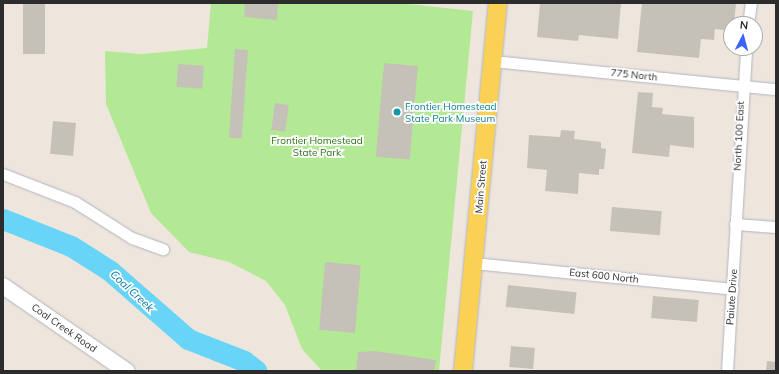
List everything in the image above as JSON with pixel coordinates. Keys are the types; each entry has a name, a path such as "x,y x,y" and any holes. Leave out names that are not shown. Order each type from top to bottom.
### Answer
{"main road":[{"name":"Main Street","path":"463,371 498,3"},
{"name":"Coal Creek Road","path":"3,286 126,371"}],"street":[{"path":"749,16 751,3"},
{"name":"North 100 East","path":"735,224 741,86 745,56"},
{"name":"775 North","path":"493,61 776,89"},
{"path":"3,174 75,202 132,238 163,249"},
{"path":"735,224 776,227"},
{"name":"Paiute Drive","path":"727,371 734,289 735,224"},
{"name":"East 600 North","path":"474,263 734,289"}],"green space":[{"name":"Frontier Homestead State Park","path":"211,3 399,3 473,11 439,371 322,371 302,349 285,305 266,281 229,262 189,252 151,213 106,104 105,51 141,54 207,48"}],"building":[{"path":"23,3 45,3 45,54 23,54"},
{"path":"245,3 278,3 277,20 244,17"},
{"path":"540,3 621,3 618,39 579,35 578,41 537,37"},
{"path":"642,3 736,3 735,16 723,16 723,30 715,29 714,40 701,39 699,58 637,52"},
{"path":"235,49 248,50 242,139 229,138"},
{"name":"Frontier Homestead State Park Museum","path":"384,63 418,66 410,160 376,157"},
{"path":"178,64 204,66 202,89 176,87"},
{"path":"638,92 653,93 652,107 663,108 662,114 694,117 694,148 670,145 669,157 632,153"},
{"path":"275,103 289,105 285,132 271,130"},
{"path":"53,121 76,123 73,156 50,154"},
{"path":"561,130 575,131 574,139 601,142 601,148 606,149 604,169 599,169 599,175 579,173 578,194 545,191 547,170 527,168 529,135 560,137"},
{"path":"612,207 662,211 660,235 610,231"},
{"path":"325,262 361,265 355,333 319,330"},
{"path":"508,285 577,292 574,314 506,307"},
{"path":"653,296 699,300 697,322 651,318"},
{"path":"511,346 535,348 533,369 509,367"},
{"path":"375,351 436,360 434,371 356,371 358,352"},
{"path":"767,361 776,362 776,371 766,371"}],"waterway":[{"name":"Coal Creek","path":"3,219 71,246 109,270 188,339 244,361 257,371"}],"place":[{"name":"Frontier Homestead State Park Museum","path":"397,112"}]}
